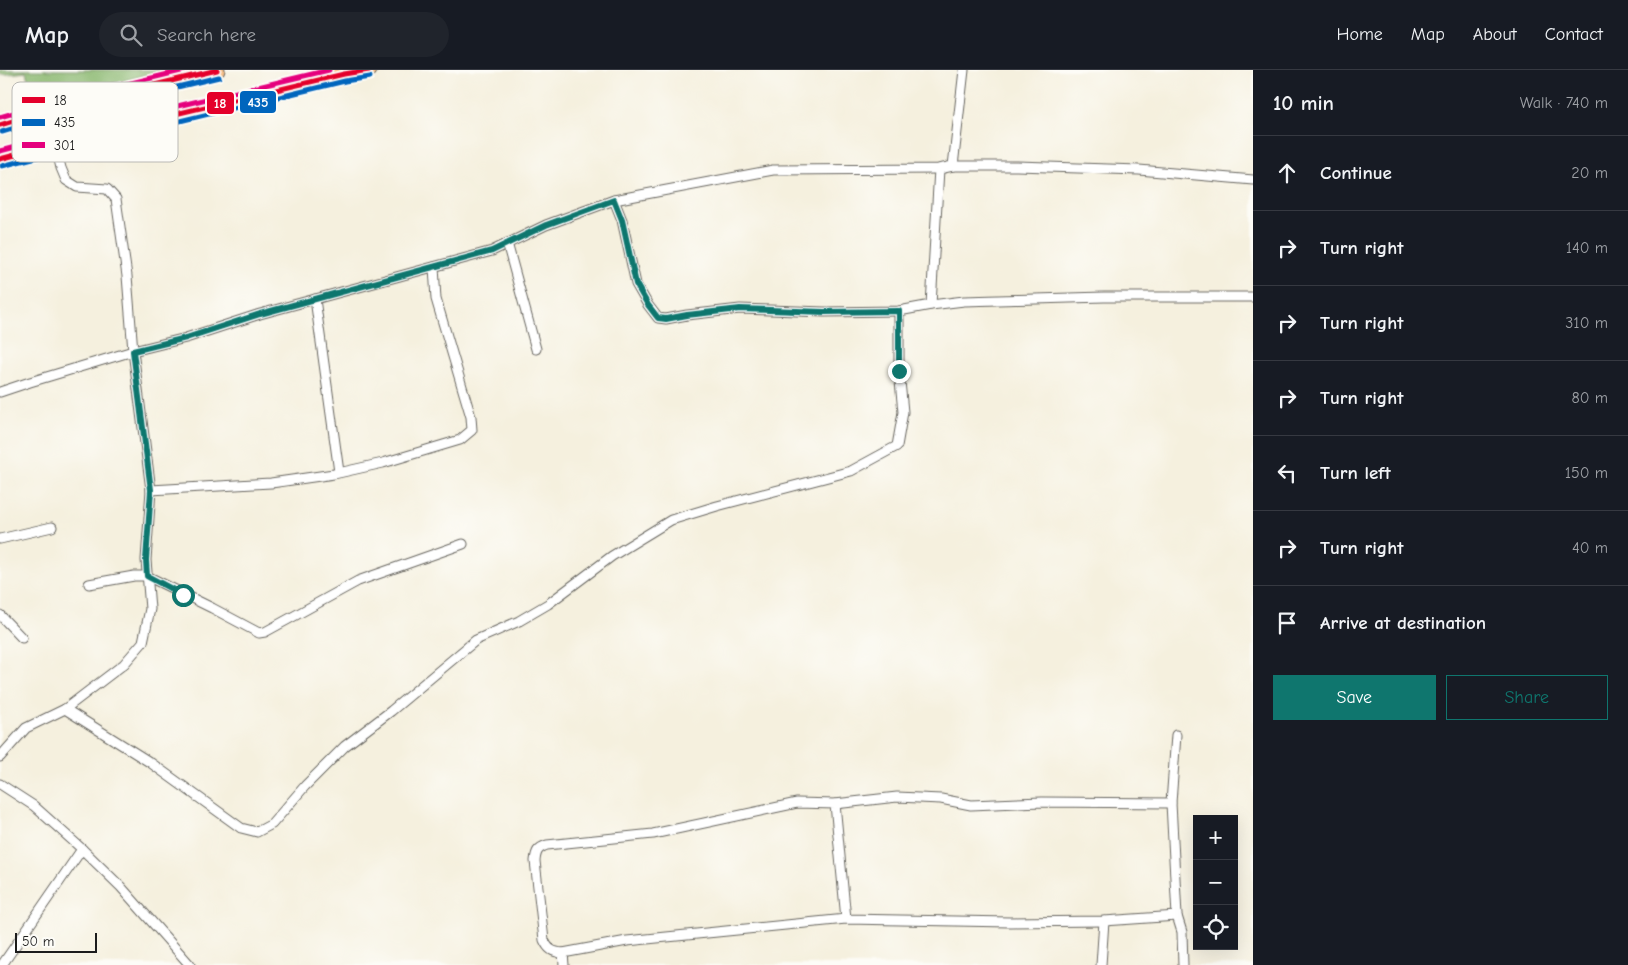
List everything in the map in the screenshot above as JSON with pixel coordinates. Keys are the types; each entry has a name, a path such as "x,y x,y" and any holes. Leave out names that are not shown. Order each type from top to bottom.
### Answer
{"highway":[{"path":"167,82 217,70"},
{"path":"178,114 344,74 369,70"},
{"path":"0,125 12,121"}],"street":[{"path":"953,166 964,70"},
{"path":"0,757 26,728 65,710 124,664 143,642 150,609 146,560 151,490 133,351 127,276 116,199 107,189 77,186 66,180 60,162"},
{"path":"0,392 133,351 186,338 260,314 492,251 546,225 614,200 773,170 938,169 953,166 1017,166 1139,170 1253,180"},
{"path":"931,305 938,169"},
{"path":"614,200 622,220 636,284 658,318 666,319 740,309 824,312 899,311 964,301 1104,297 1253,297"},
{"path":"507,243 536,349"},
{"path":"151,490 271,483 339,472 383,463 460,440 472,430 471,417 436,299 434,267"},
{"path":"315,299 339,472"},
{"path":"65,710 150,763 241,828 258,832 272,824 345,746 391,711 476,640 519,621 548,604 612,556 671,520 851,472 897,446 903,412 899,371 899,311"},
{"path":"0,539 52,527"},
{"path":"89,584 134,576 147,576 258,633 265,632 358,581 463,544"},
{"path":"0,615 22,638"},
{"path":"1176,735 1171,803 1183,965"},
{"path":"0,784 34,806 82,849 121,887 190,965"},
{"path":"1171,803 1042,802 971,805 941,799 897,797 835,804 797,803 653,834 547,845 536,852 535,861 544,940 548,948 563,953 626,941 846,919 1010,922 1104,921 1178,916"},
{"path":"835,804 846,919"},
{"path":"2,965 82,849"},
{"path":"1101,965 1104,921"},
{"path":"563,953 564,965"}],"green space":[{"path":"0,70 167,70 119,82 29,82 26,72 0,75"}],"transit line":[{"name":"301","path":"135,82 185,70"},
{"name":"18","path":"167,82 217,70"},
{"name":"301","path":"178,106 329,70"},
{"name":"18","path":"178,113 344,74 369,70"},
{"name":"435","path":"178,87 219,77"},
{"name":"435","path":"178,121 345,81 370,77"},
{"name":"301","path":"0,117 12,113"},
{"name":"18","path":"0,125 12,121"},
{"name":"435","path":"2,132 12,129"},
{"name":"301","path":"0,151 12,148"},
{"name":"18","path":"0,159 12,156"},
{"name":"435","path":"2,166 18,162"}],"route":[{"path":"183,595 147,576 146,560 151,490 133,351 186,338 260,314 492,251 546,225 614,200 622,220 636,284 658,318 666,319 740,309 824,312 899,311 899,371"}]}
